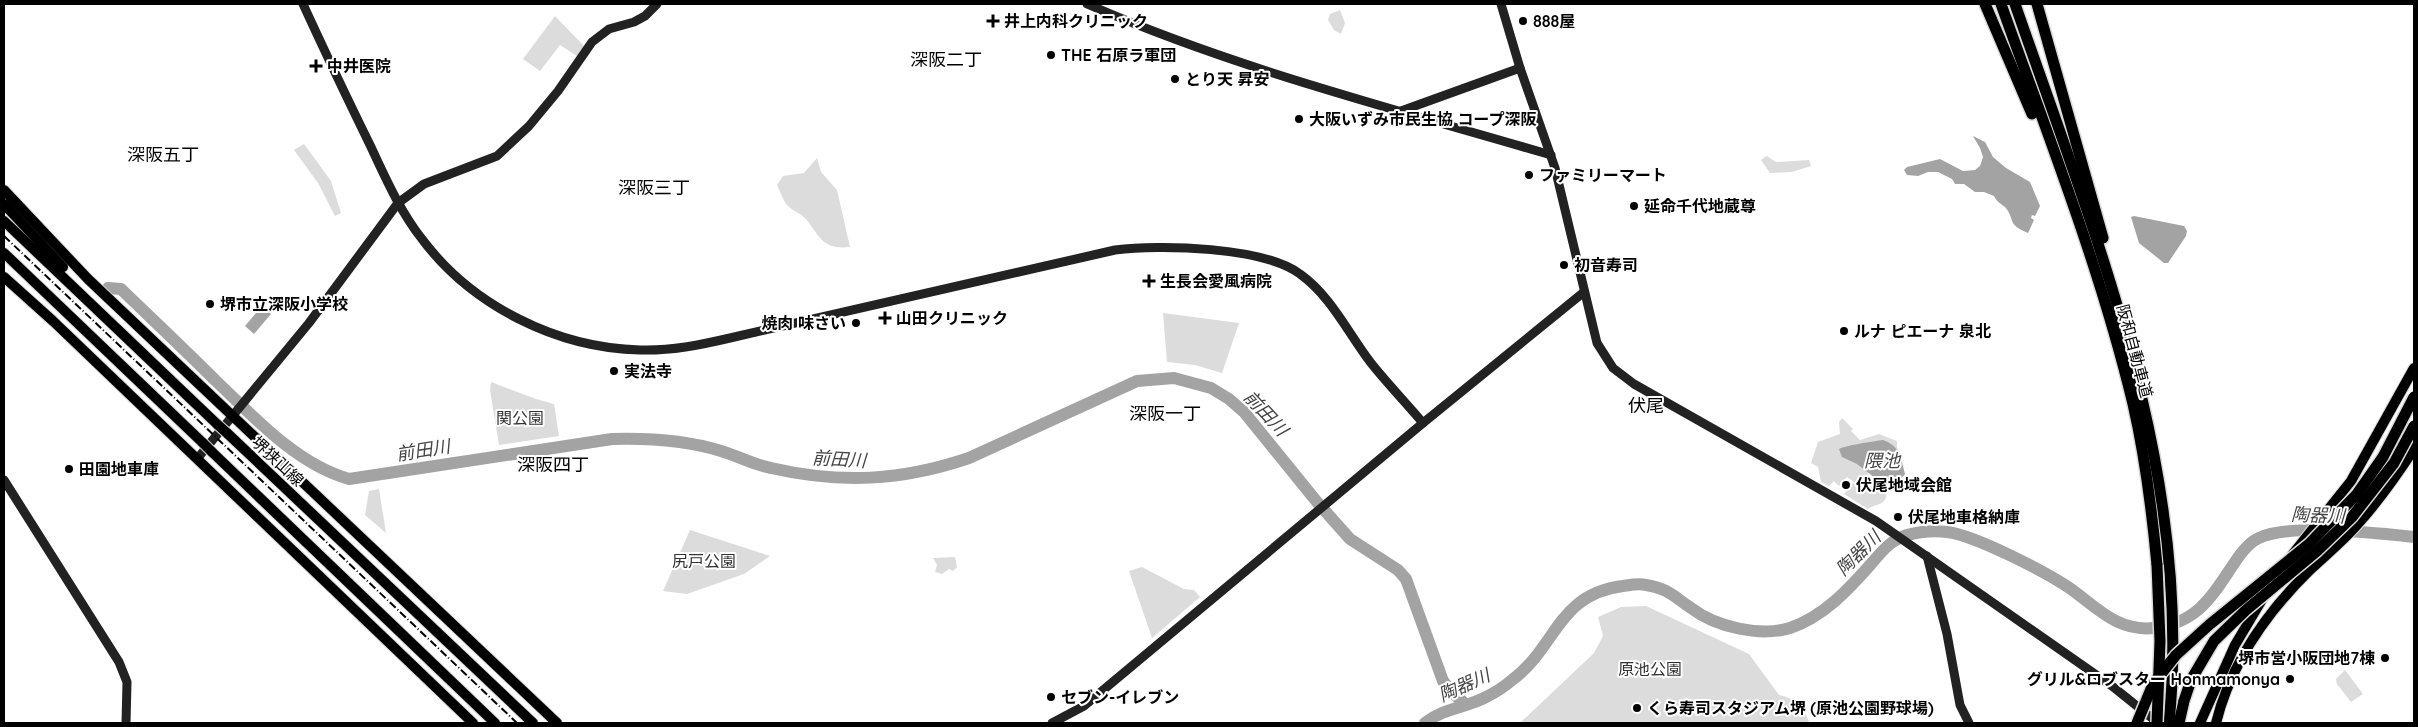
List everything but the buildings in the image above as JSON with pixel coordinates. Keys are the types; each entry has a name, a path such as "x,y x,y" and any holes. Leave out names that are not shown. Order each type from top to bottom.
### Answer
{"highway":[{"path":"1985,4 2077,219"},
{"name":"阪和自動車道","path":"2001,4 2096,270 2133,405 2162,564 2158,723"},
{"name":"阪和自動車道","path":"2015,4 2116,294 2144,400 2158,478 2162,564 2171,654 2168,723"},
{"path":"2037,4 2105,243 2116,294"},
{"path":"2137,723 2153,684 2176,655 2208,625 2309,544 2352,500 2383,457 2414,397"},
{"path":"2179,723 2191,680 2214,642 2240,615 2317,551 2352,517 2390,469 2414,426"}],"main road":[{"path":"4,190 88,279 236,413 557,723"},
{"path":"4,204 131,341"},
{"name":"堺狭山線","path":"4,221 533,723"},
{"path":"4,253 495,723"},
{"path":"4,262 43,290"},
{"path":"4,277 473,723"},
{"path":"2200,723 2221,675 2252,615 2299,544 2360,467 2414,368"},
{"path":"2216,723 2227,687 2243,654 2262,624 2285,596 2359,524 2413,449"}],"street":[{"path":"303,4 398,203 423,240 442,263 477,294 523,320 555,334 595,346 641,350 700,345 1115,250 1168,246 1268,259 1299,273 1327,301 1371,363 1423,422"},
{"path":"197,460 309,324 398,203 424,184 497,156 529,126 558,91 592,42 609,29 634,22 645,16 657,4"},
{"path":"1087,4 1146,30 1207,52 1551,155"},
{"path":"1501,4 1520,68 1551,155 1597,343 1613,368 1886,528 2112,686 2158,723"},
{"path":"1401,111 1520,68"},
{"path":"1052,723 1084,706 1423,422 1584,292"},
{"path":"4,480 9,493 119,662 127,682 126,723"},
{"path":"1927,556 1946,634 1960,705 1969,723"}],"green space":[{"path":"1340,10 1345,23 1341,34 1334,30 1328,20 1330,14"},
{"path":"555,16 584,46 577,56 560,45 540,71 523,59"},
{"path":"304,144 331,181 341,213 335,216 318,183 294,150"},
{"path":"1767,156 1776,162 1809,160 1811,166 1792,172 1770,173 1761,160"},
{"path":"817,158 821,172 837,190 850,247 828,245 819,237 805,218 786,204 777,185 783,176 804,173"},
{"path":"1163,313 1239,323 1222,373 1195,365 1167,362"},
{"name":"関公園","path":"491,382 554,404 559,436 499,445 490,390"},
{"path":"1842,418 1853,429 1851,431 1860,440 1879,434 1897,441 1899,451 1867,467 1870,483 1876,490 1886,493 1883,502 1868,509 1844,494 1854,482 1847,477 1839,486 1834,481 1829,486 1821,482 1818,467 1811,463 1818,442 1840,434 1839,422"},
{"path":"379,489 386,533 365,515 369,491"},
{"name":"尻戸公園","path":"690,530 770,556 744,574 687,594 663,591"},
{"path":"955,557 957,567 953,571 949,569 942,574 935,572 937,565 933,558"},
{"path":"1142,567 1184,589 1194,590 1200,597 1152,638 1129,571"},
{"name":"原池公園","path":"1646,606 1749,654 1779,695 1785,696 1798,704 1810,723 1520,723 1594,653 1603,636 1598,617 1621,607"},
{"path":"2345,670 2363,694 2351,702 2337,684 2336,679"}],"water":[{"path":"1973,136 1985,142 1993,157 2006,168 2030,182 2040,206 2035,216 2032,215 2031,218 2034,220 2028,233 2014,224 2008,211 1994,196 1984,192 1975,192 1964,184 1955,184 1952,179 1938,172 1928,172 1918,176 1907,175 1904,170 1907,167 1940,159 1963,171 1975,170 1980,166 1983,157"},
{"path":"2131,217 2184,226 2187,231 2186,236 2168,263 2164,263 2139,243"},
{"path":"262,306 271,314 254,334 245,326"},
{"name":"隈池","path":"1883,440 1893,446 1899,453 1905,474 1896,482 1884,485 1857,464 1842,457 1839,449"}],"waterway":[{"name":"前田川","path":"108,288 121,289 277,438 311,462 349,479 612,439 653,439 694,444 721,451 765,467 822,476 871,478 919,472 969,458 1137,381 1174,378 1211,388 1229,399 1244,412 1317,502 1350,539 1398,570 1406,579 1443,681 1465,704"},
{"name":"陶器川","path":"1425,723 1440,714 1480,700 1503,687 1527,667 1560,624 1584,599 1601,591 1623,586 1640,584 1660,589 1701,615 1725,625 1752,631 1778,631 1802,623 1824,610 1844,593 1892,542 1914,533 1941,531 1974,540 2026,563 2068,587 2117,622 2128,626 2154,628 2169,625 2193,614 2211,597 2252,542 2273,533 2335,530 2414,537"}],"railway":[{"path":"4,236 517,723"}],"place":[{"name":"井上内科クリニック","path":"993,21"},
{"name":"888屋","path":"1523,21"},
{"name":"THE 石原ラ軍団","path":"1051,55"},
{"name":"中井医院","path":"316,66"},
{"name":"とり天 昇安","path":"1175,79"},
{"name":"大阪いずみ市民生協 コープ深阪","path":"1299,119"},
{"name":"ファミリーマート","path":"1529,175"},
{"name":"延命千代地蔵尊","path":"1634,206"},
{"name":"初音寿司","path":"1564,265"},
{"name":"生長会愛風病院","path":"1149,281"},
{"name":"堺市立深阪小学校","path":"210,304"},
{"name":"山田クリニック","path":"885,318"},
{"name":"焼肉 味さい","path":"856,323"},
{"name":"ルナ ピエーナ 泉北","path":"1844,331"},
{"name":"実法寺","path":"614,371"},
{"name":"田園地車庫","path":"69,469"},
{"name":"伏尾地域会館","path":"1846,485"},
{"name":"伏尾地車格納庫","path":"1898,517"},
{"name":"堺市営小阪団地7棟","path":"2385,658"},
{"name":"グリル&ロブスター Honmamonya","path":"2290,679"},
{"name":"セブン-イレブン","path":"1051,697"},
{"name":"くら寿司スタジアム堺 (原池公園野球場)","path":"1637,708"}],"district":[{"name":"深阪二丁","path":"946,59"},
{"name":"深阪五丁","path":"163,154"},
{"name":"深阪三丁","path":"654,187"},
{"name":"伏尾","path":"1646,405"},
{"name":"深阪一丁","path":"1165,413"},
{"name":"深阪四丁","path":"553,464"}]}
